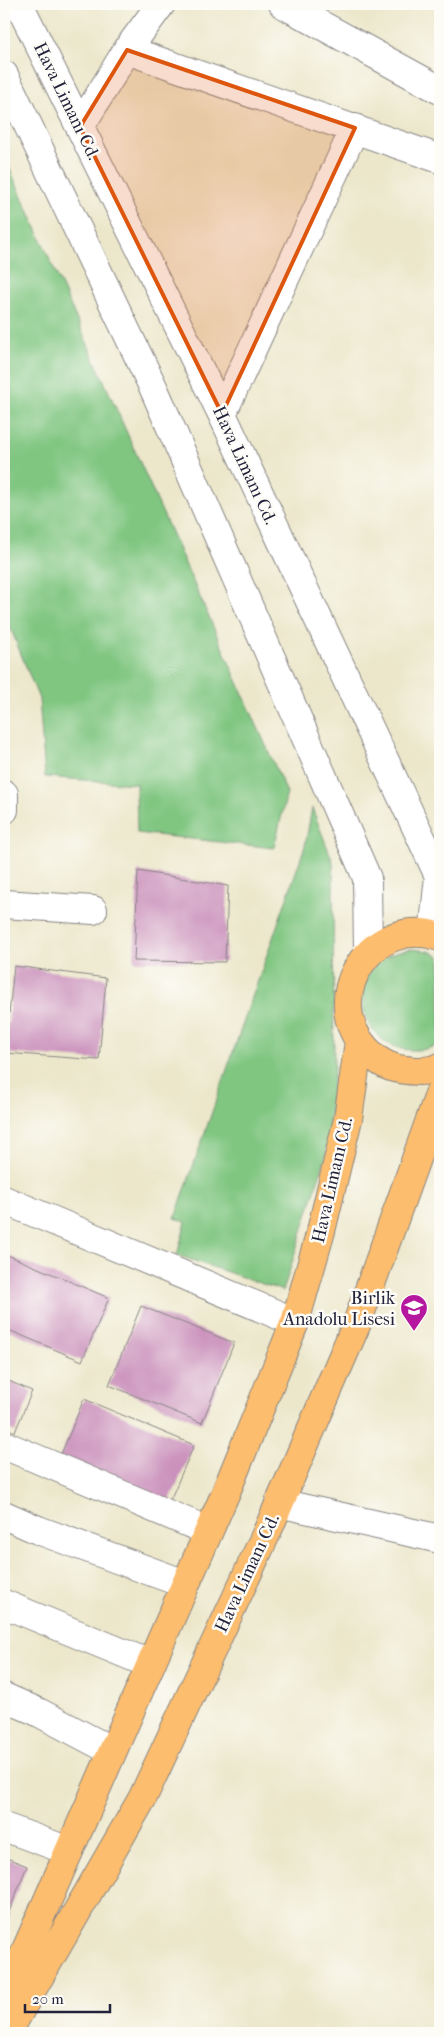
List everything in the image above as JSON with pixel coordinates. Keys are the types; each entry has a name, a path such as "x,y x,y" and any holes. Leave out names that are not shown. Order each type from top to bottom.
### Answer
{"main road":[{"path":"437,936 409,933 387,940 368,953 354,972 348,995 349,1019 358,1041 373,1057 392,1068 414,1072 440,1067"},
{"name":"Hava Limanı Cd.","path":"4,2007 8,1991 208,1531 295,1322 321,1231 348,1120 358,1041"},
{"name":"Hava Limanı Cd.","path":"7,2033 142,1799 279,1503 357,1322 440,1092"}],"street":[{"name":"Hava Limanı Cd.","path":"19,4 222,414 438,876 437,936"},
{"path":"80,126 127,50 161,4"},
{"path":"283,4 440,90"},
{"path":"127,50 356,128 440,159"},
{"path":"4,75 154,389 367,878 368,953"},
{"path":"222,414 356,128"},
{"path":"4,794 4,810"},
{"path":"4,904 93,910"},
{"path":"4,1200 295,1322"},
{"path":"4,1445 208,1531"},
{"path":"279,1503 440,1539"},
{"path":"4,1515 38,1530 185,1584"},
{"path":"4,1604 150,1664"},
{"path":"4,1697 38,1712 112,1751"},
{"path":"4,1827 68,1851"}],"highlighted area":[{"path":"127,50 355,128 222,414 80,127"}],"green space":[{"path":"4,156 287,793 274,848 137,833 136,784 45,777 39,699 4,612"},
{"path":"312,808 333,862 334,1069 326,1156 283,1291 177,1255 186,1222 175,1218 305,846"},
{"path":"412,949 429,951 440,957 440,1043 418,1050 398,1048 384,1041 374,1031 366,1018 362,1003 363,988 369,974 380,961 392,954"}],"building":[{"path":"138,871 228,886 225,962 134,961"},
{"path":"14,966 106,978 99,1060 5,1053"},
{"path":"5,1254 109,1298 82,1361 4,1328"},
{"path":"141,1306 234,1343 202,1423 109,1385"},
{"path":"4,1379 32,1391 15,1432 4,1427"},
{"path":"84,1399 194,1445 168,1505 59,1459"},
{"path":"4,1857 27,1866 4,1925"}],"place":[{"name":"Birlik Anadolu Lisesi","path":"414,1332"}]}
